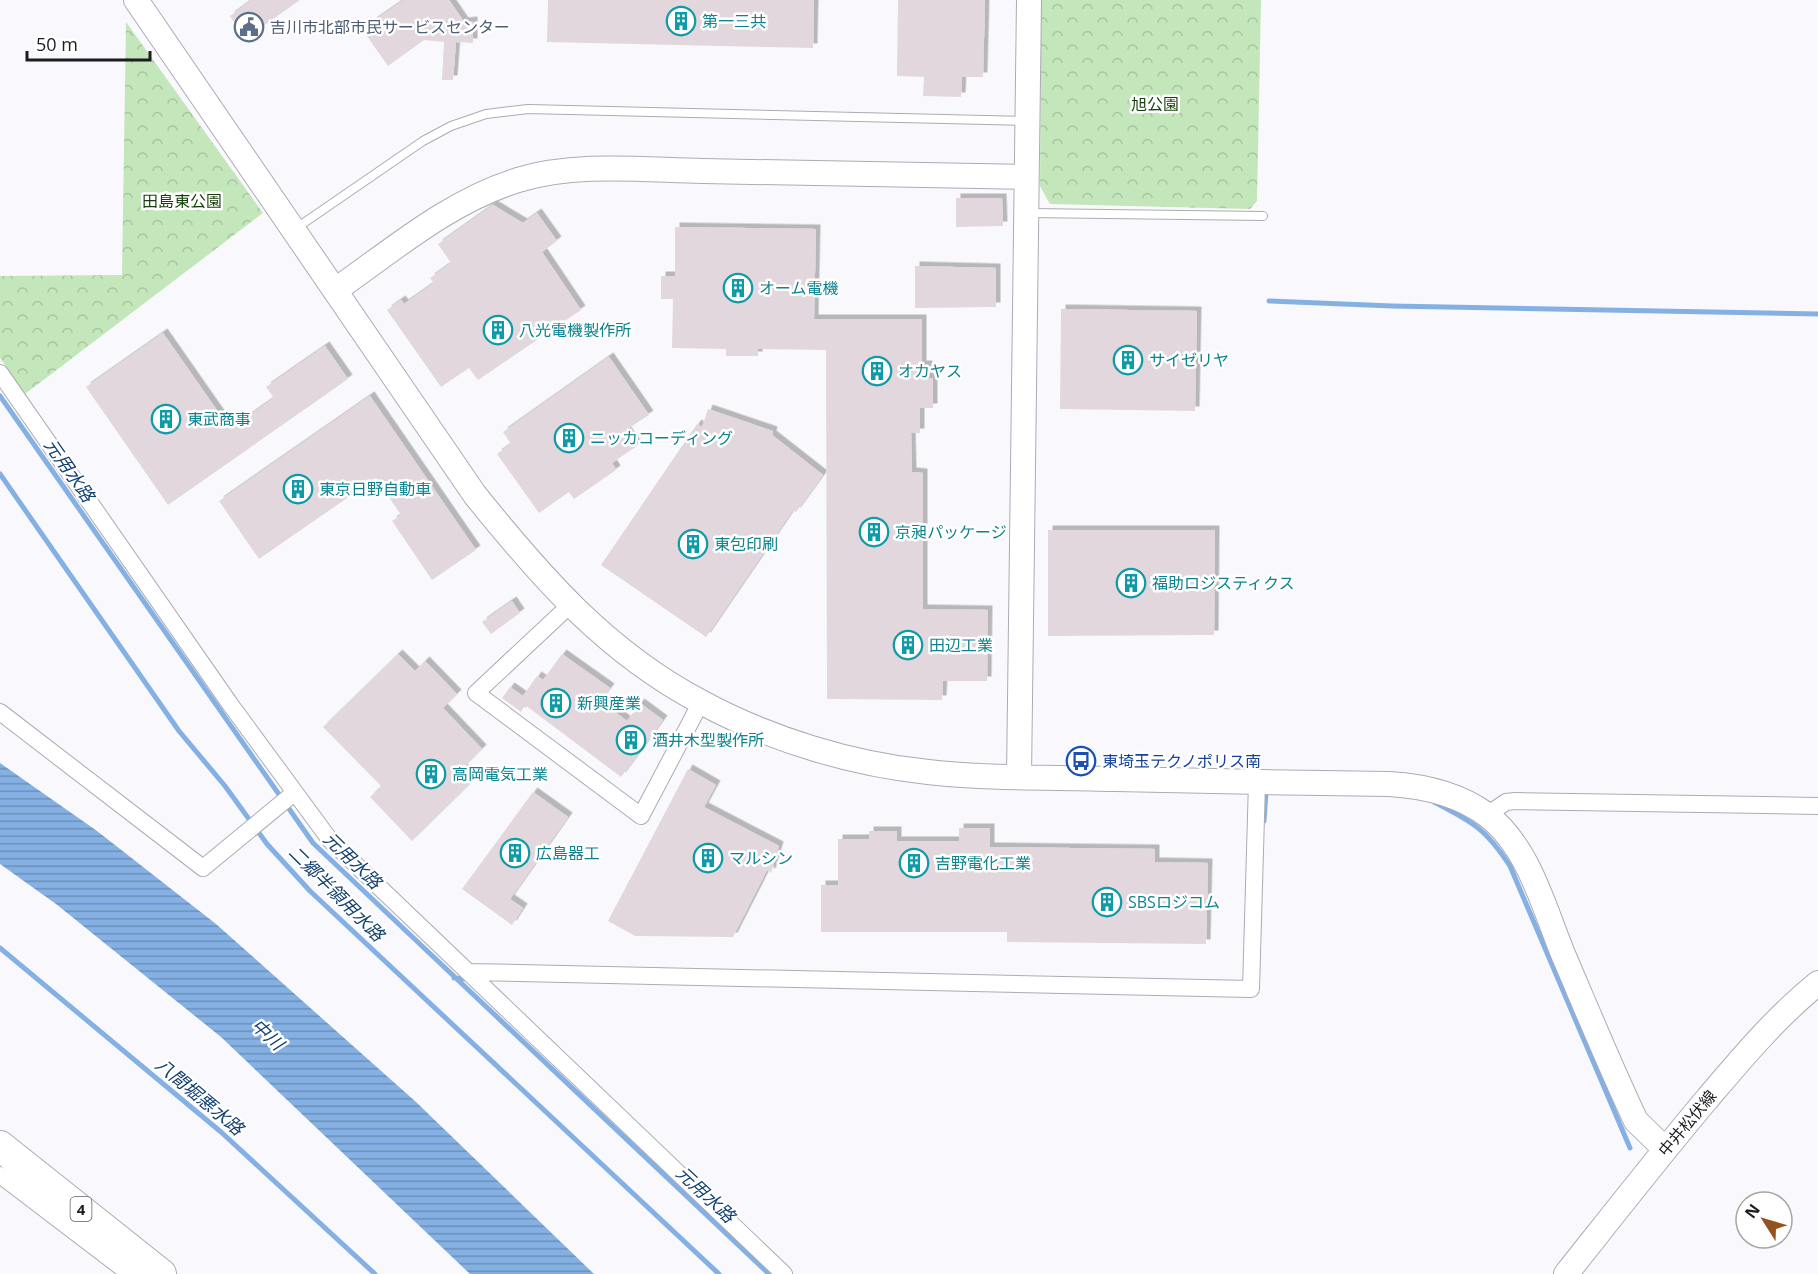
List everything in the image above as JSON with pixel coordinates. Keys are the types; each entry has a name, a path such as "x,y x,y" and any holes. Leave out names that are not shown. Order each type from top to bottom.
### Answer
{"highway":[{"name":"4","path":"0,1146 161,1274"}],"street":[{"path":"136,0 337,289 475,495 521,552 570,606 618,647 701,702 800,744 867,762 927,772 1019,777 1415,785 1442,793 1487,815 1516,848 1528,870 1636,1121 1665,1149"},
{"path":"1019,777 1029,0"},
{"path":"337,289 447,213 482,193 520,179 557,173 654,171 1025,177"},
{"path":"0,373 294,793 330,840 784,1274"},
{"path":"570,606 476,693 641,816 701,702"},
{"path":"0,712 203,868 294,793"},
{"path":"470,972 1251,988 1257,782"},
{"path":"1487,815 1506,802 1515,801 1818,806"},
{"name":"中井松伏線","path":"1566,1274 1665,1149 1770,1026 1818,983"},
{"path":"0,1175 129,1274"}],"lane":[{"path":"295,229 423,141 451,126 486,114 528,109 1026,121"},
{"path":"1025,213 1263,216"}],"green space":[{"name":"旭公園","path":"1041,0 1261,0 1257,201 1250,209 1050,204 1040,186"},
{"name":"田島東公園","path":"126,22 263,213 25,394 0,358 0,276 122,275"}],"water":[{"name":"中川","path":"0,763 97,831 216,924 416,1102 594,1274 470,1274 221,1037 56,904 0,864"}],"building":[{"name":"吉川市北部市民サービスセンター","path":"252,0 300,0 245,39 230,16"},
{"path":"404,0 449,0 464,22 473,21 473,43 456,42 453,80 442,80 444,42 424,40 388,66 362,29"},
{"name":"第一三共","path":"548,0 814,0 813,48 547,42"},
{"path":"898,0 985,0 983,77 962,77 961,97 923,96 924,77 897,76"},
{"path":"956,198 1002,198 1003,226 956,227"},
{"path":"493,205 523,223 537,213 557,241 542,252 581,310 478,380 469,368 441,387 387,310 401,300 404,304 434,283 430,278 451,263 438,244"},
{"path":"675,227 816,229 814,319 922,319 922,365 928,365 928,378 933,378 933,408 920,408 920,433 911,433 912,472 923,473 923,609 988,610 987,681 943,681 942,700 827,699 826,350 758,349 758,356 726,356 726,349 672,348 673,299 661,299 661,276 675,276"},
{"path":"915,266 996,268 996,307 915,308"},
{"name":"サイゼリヤ","path":"1061,309 1197,311 1195,411 1060,409"},
{"name":"東武商事","path":"163,333 230,429 274,398 266,387 325,346 348,379 168,505 86,387"},
{"name":"ニッカコーディング","path":"609,357 649,415 626,430 637,446 612,463 616,470 574,499 569,492 539,513 497,454 511,444 503,432"},
{"name":"東京日野自動車","path":"370,396 476,550 432,580 392,521 401,515 376,478 259,559 219,501"},
{"name":"東包印刷","path":"708,409 773,431 772,435 823,475 796,512 793,510 706,637 601,565 697,424 702,427"},
{"name":"福助ロジスティクス","path":"1048,530 1215,530 1214,635 1048,636"},
{"path":"512,601 520,613 491,634 482,622"},
{"path":"398,654 415,671 425,661 457,694 443,708 482,749 463,768 474,780 412,841 370,797 381,786 323,727"},
{"name":"新興産業","path":"562,654 610,688 600,701 627,721 640,703 663,720 621,777 525,705 521,712 502,698 510,687 523,696 537,676 543,680"},
{"name":"マルシン","path":"688,769 716,785 704,807 779,846 771,873 767,870 733,937 635,936 608,921"},
{"name":"広島器工","path":"533,792 568,817 510,899 523,908 512,925 462,889"},
{"path":"959,828 990,828 990,847 1155,849 1155,862 1208,863 1206,944 1007,942 1007,932 821,932 821,885 838,885 838,839 869,839 869,831 897,831 897,841 959,841"}],"waterway":[{"path":"1269,301 1392,306 1818,314"},
{"name":"元用水路","path":"0,396 313,843 769,1274"},
{"name":"二郷半領用水路","path":"0,474 179,731 225,786 267,844 310,891 719,1274"},
{"path":"1264,821 1266,792 1269,792"},
{"path":"1434,802 1478,828 1493,843 1510,866 1630,1148"},
{"name":"八間堀悪水路","path":"0,948 221,1132 375,1274"},
{"name":"元用水路","path":"454,978 468,979"}],"place":[{"name":"第一三共","path":"681,21"},
{"name":"吉川市北部市民サービスセンター","path":"249,27"},
{"name":"オーム電機","path":"738,288"},
{"name":"八光電機製作所","path":"498,330"},
{"name":"サイゼリヤ","path":"1128,360"},
{"name":"オカヤス","path":"877,371"},
{"name":"東武商事","path":"166,419"},
{"name":"ニッカコーディング","path":"569,438"},
{"name":"東京日野自動車","path":"298,489"},
{"name":"京昶パッケージ","path":"874,532"},
{"name":"東包印刷","path":"693,544"},
{"name":"福助ロジスティクス","path":"1131,583"},
{"name":"田辺工業","path":"908,645"},
{"name":"新興産業","path":"556,703"},
{"name":"酒井木型製作所","path":"631,740"},
{"name":"東埼玉テクノポリス南","path":"1081,761"},
{"name":"高岡電気工業","path":"431,774"},
{"name":"広島器工","path":"515,853"},
{"name":"マルシン","path":"708,858"},
{"name":"吉野電化工業","path":"914,863"},
{"name":"SBSロジコム","path":"1107,902"}]}
